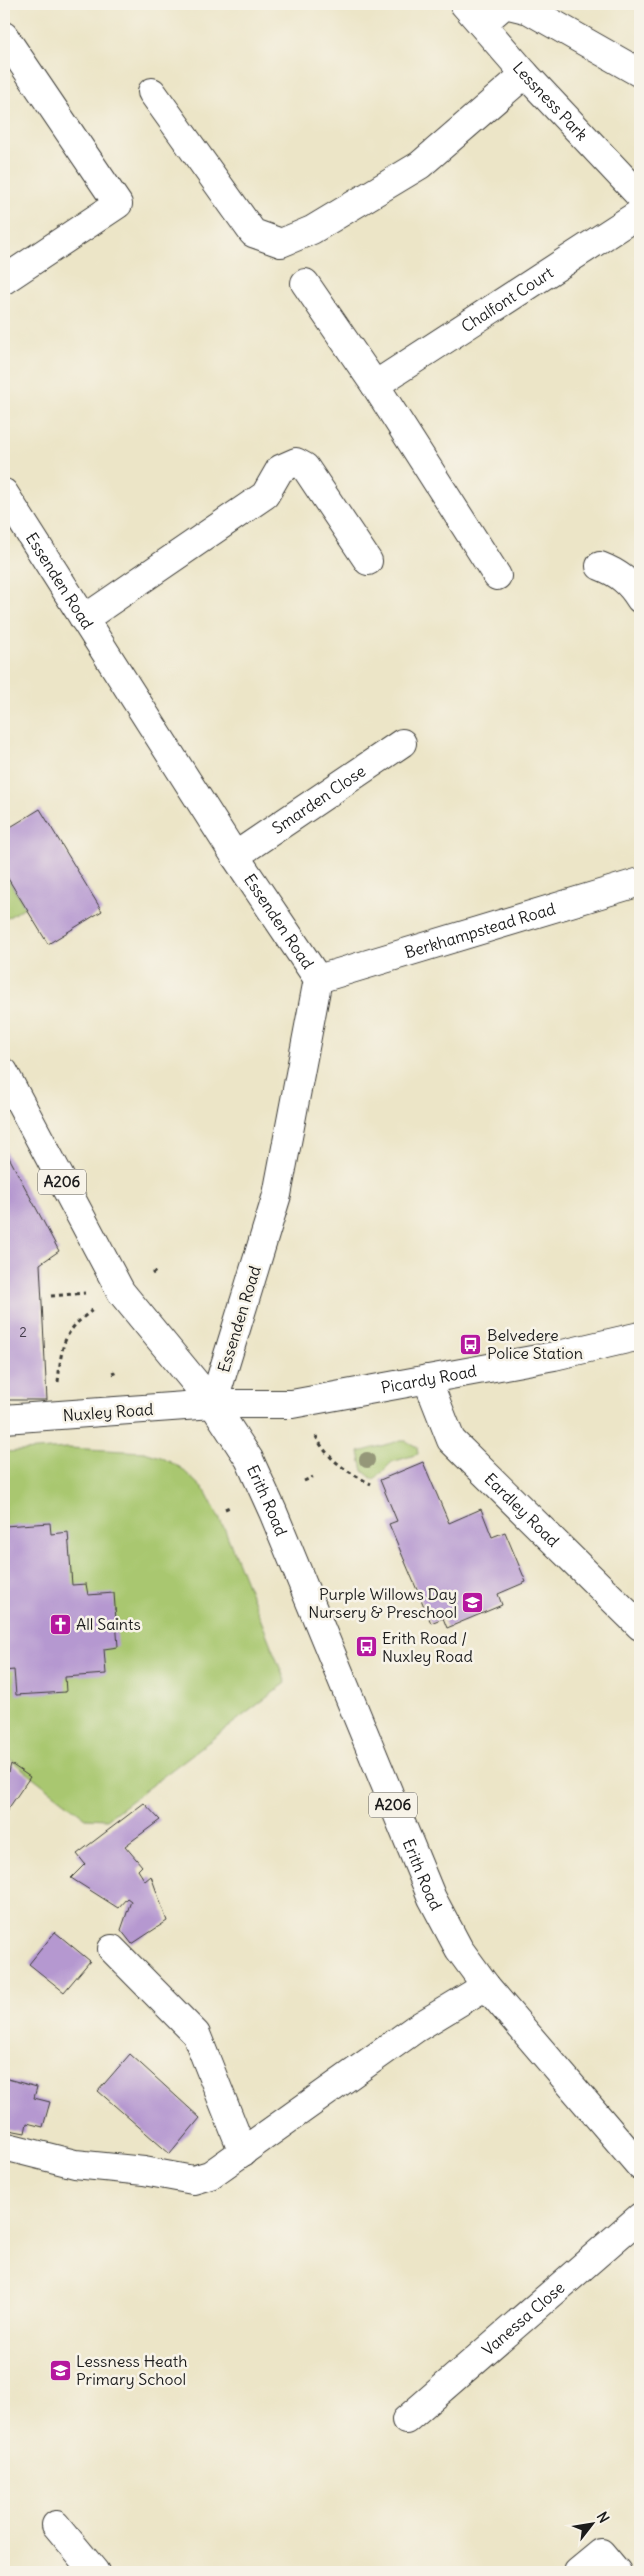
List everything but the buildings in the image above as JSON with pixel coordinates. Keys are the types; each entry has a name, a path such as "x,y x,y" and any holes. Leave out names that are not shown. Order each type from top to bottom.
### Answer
{"street":[{"name":"Lessness Park","path":"464,4 526,74 640,196"},
{"path":"482,24 505,4 529,10 640,73"},
{"path":"4,36 118,204 4,280"},
{"path":"152,92 253,233 281,243 312,230 420,166 526,74"},
{"name":"Chalfont Court","path":"375,385 640,214"},
{"path":"305,284 375,385 497,576"},
{"path":"84,619 266,495 280,470 296,462 305,467 368,561"},
{"name":"Essenden Road","path":"4,493 235,856 318,979 277,1195 213,1404"},
{"path":"600,566 617,573 635,590 640,599"},
{"name":"Smarden Close","path":"235,856 402,743"},
{"name":"Berkhampstead Road","path":"318,979 640,882"},
{"name":"A206","path":"4,1072 121,1292 213,1404"},
{"name":"Picardy Road","path":"213,1404 292,1404 554,1356 640,1336"},
{"name":"Eardley Road","path":"427,1379 451,1440 640,1626"},
{"name":"Nuxley Road","path":"4,1419 213,1404"},
{"name":"Erith Road","path":"213,1404 249,1459 266,1494 432,1898 459,1948 486,1986 640,2166"},
{"path":"112,1950 196,2034 242,2152"},
{"path":"4,2146 75,2164 144,2171 193,2180 210,2175 415,2029 486,1986"},
{"name":"Vanessa Close","path":"406,2420 640,2218"},
{"path":"56,2525 96,2572"},
{"path":"578,2572 601,2553 616,2572"}],"path":[{"path":"152,1274 156,1271"},
{"path":"51,1296 68,1296 88,1292"},
{"path":"58,1383 66,1335 76,1322 97,1306"},
{"path":"316,1436 323,1450 349,1472 371,1484"},
{"path":"304,1481 313,1477"},
{"path":"224,1509 232,1506"}],"green space":[{"path":"8,879 25,907 4,920 4,881"},
{"path":"399,1441 406,1441 417,1447 418,1454 392,1462 374,1480 363,1471 359,1452"},
{"path":"68,1448 144,1452 161,1457 181,1468 206,1492 225,1530 286,1683 107,1819 86,1818 4,1755 4,1452"}],"place":[{"name":"Belvedere Police Station","path":"471,1344"},
{"name":"Purple Willows Day Nursery & Preschool","path":"473,1603"},
{"name":"All Saints","path":"60,1624"},
{"name":"Erith Road / Nuxley Road","path":"366,1647"},
{"name":"Lessness Heath Primary School","path":"60,2370"}]}
